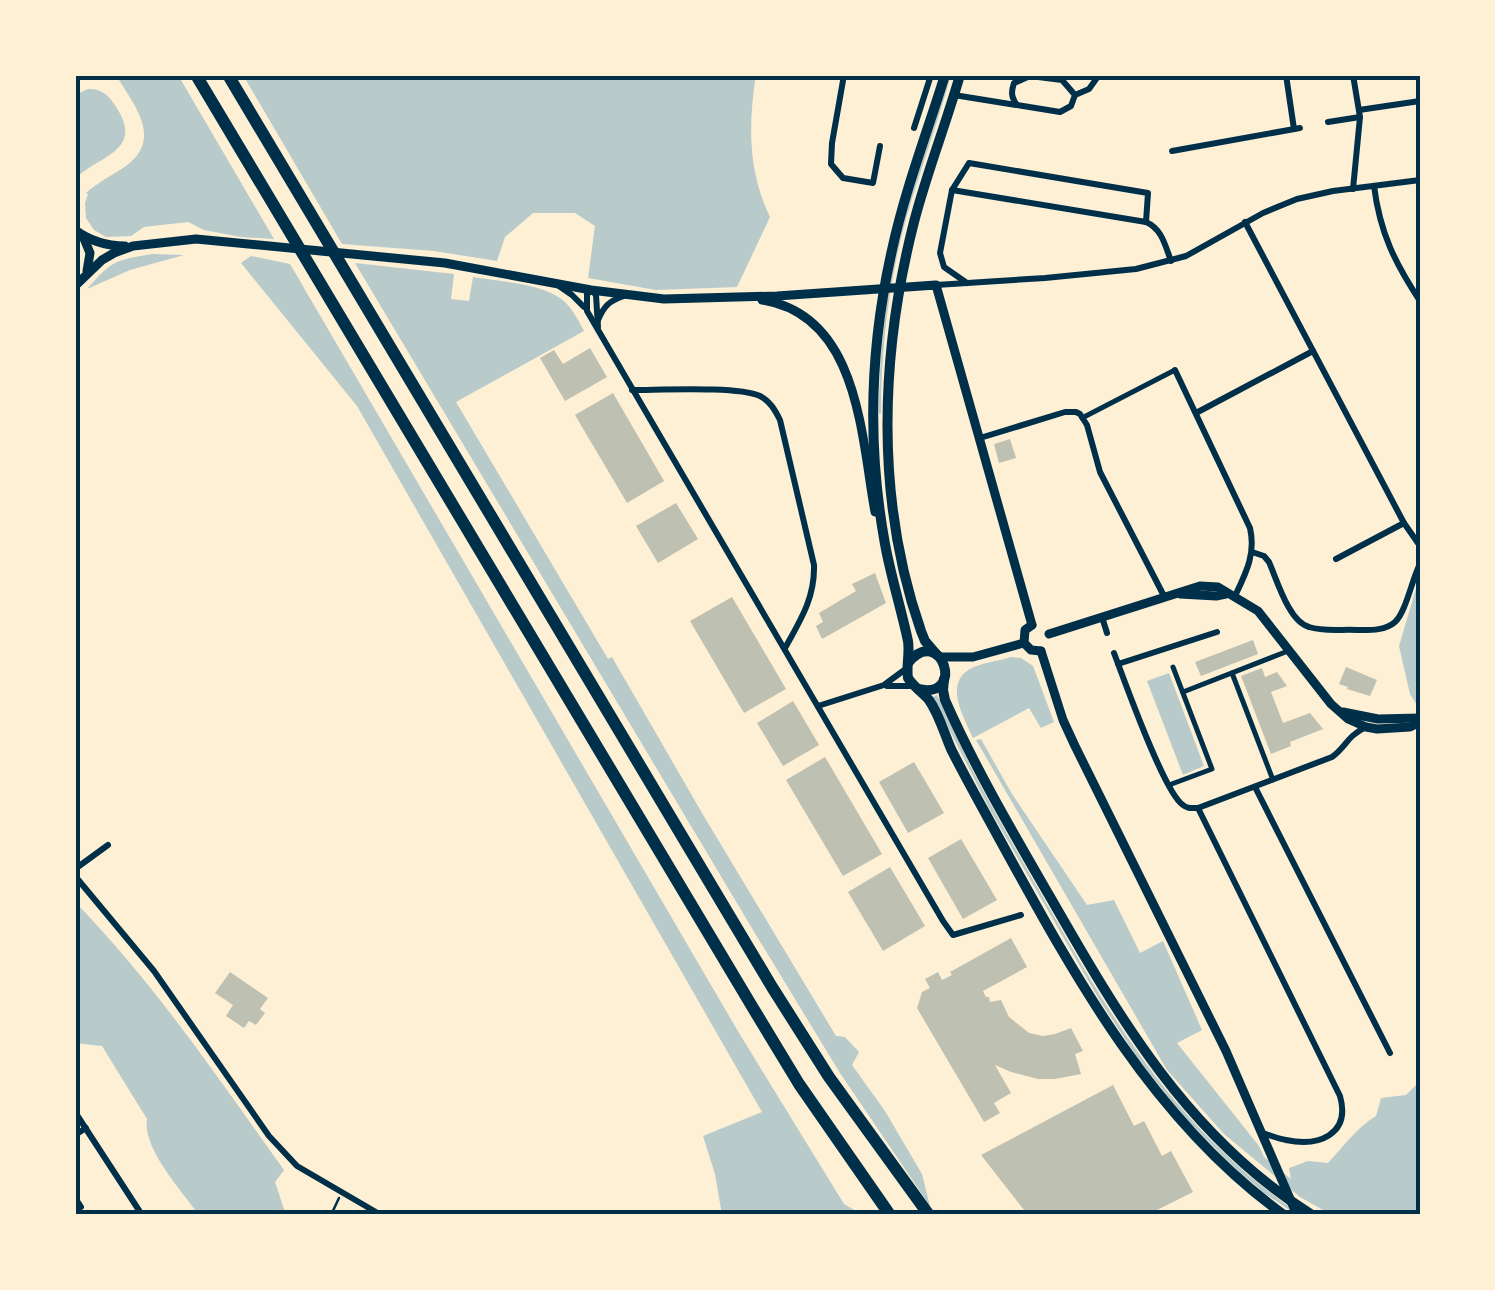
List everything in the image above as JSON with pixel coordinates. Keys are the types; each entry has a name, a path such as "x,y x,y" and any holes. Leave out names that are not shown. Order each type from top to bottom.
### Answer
{"highway":[{"path":"196,75 780,1054 890,1215"},
{"path":"228,75 772,987 829,1077 929,1215"}],"main road":[{"path":"896,599 884,542 874,450 872,417 878,333 895,235 944,75"},
{"path":"960,75 922,193 893,321 888,388 889,458 900,548 918,623 925,641 946,668 946,700 983,779 1135,1039 1172,1089 1222,1144 1262,1180 1312,1215"},
{"path":"79,233 108,245 186,240 379,256 664,299 936,285 1032,625"},
{"path":"79,233 90,253 86,274"},
{"path":"75,286 114,253 133,246"},
{"path":"729,298 769,301 796,312 820,330 837,352 855,403 878,524 907,640 908,678 932,705 984,812 1128,1056 1210,1153 1284,1215"},
{"path":"1050,634 1164,596 1231,595 1258,610 1330,704 1344,716 1366,727 1393,729 1420,720"},
{"path":"1032,625 1041,625 1050,634 1049,644 1041,651 1031,650 1024,643 1025,630 1032,625"},
{"path":"915,687 933,690 973,658 1024,643"},
{"path":"1041,651 1063,720 1226,1051 1297,1215"},
{"path":"907,666 922,652 973,658"},
{"path":"1344,716 1420,720"}],"street":[{"path":"844,75 831,164 843,178 873,183 880,146"},
{"path":"914,128 931,75"},
{"path":"954,95 1060,112 1071,106 1076,95 1088,89 1099,75"},
{"path":"1172,151 1298,128 1286,75"},
{"path":"1353,75 1359,113 1353,189"},
{"path":"1017,105 1011,91 1014,82 1030,76 1062,80 1076,95"},
{"path":"1328,122 1420,102"},
{"path":"968,283 944,266 940,252 952,190 969,163 1148,193 1146,222"},
{"path":"936,285 1136,269 1186,256 1245,222 1296,200 1420,180"},
{"path":"1374,186 1386,243 1420,302"},
{"path":"952,190 1146,222 1160,232 1172,261"},
{"path":"1245,222 1404,523 1420,546"},
{"path":"554,282 586,311 953,935 1021,915"},
{"path":"586,311 586,294 592,290 596,295 598,331"},
{"path":"598,321 604,306 628,295"},
{"path":"1196,413 1314,351"},
{"path":"1082,418 1176,370 1250,528 1250,566 1231,595"},
{"path":"632,390 739,391 759,395 774,409 780,420 814,566 809,603 784,649"},
{"path":"980,438 1076,412 1086,425 1100,472 1164,596"},
{"path":"1336,560 1404,523"},
{"path":"1252,552 1269,562 1297,620 1306,627 1317,628 1372,630 1395,622 1420,564"},
{"path":"1102,617 1107,633"},
{"path":"1118,664 1218,632"},
{"path":"1182,692 1288,651"},
{"path":"1114,653 1169,785 1187,808 1198,808 1336,755 1350,735 1366,727"},
{"path":"818,706 890,682 907,666"},
{"path":"1169,785 1212,769 1173,667"},
{"path":"1232,672 1273,780"},
{"path":"876,688 915,687"},
{"path":"1344,716 1350,735"},
{"path":"1255,787 1390,1053"},
{"path":"1198,808 1343,1107 1338,1128 1322,1140 1285,1140 1262,1132"},
{"path":"108,845 75,873 154,971 269,1136 297,1166 381,1215"},
{"path":"75,1112 142,1215"},
{"path":"75,1135 86,1128"},
{"path":"75,1198 82,1208"}],"path":[{"path":"331,1215 342,1192"}],"shaded area":[{"path":"116,75 178,75 274,239 204,230 188,222 144,227 131,236 106,237 94,230 86,218 86,193 126,166 143,144 142,121"},
{"path":"243,75 756,75 752,148 757,183 770,217 737,287 656,290 588,278 595,226 575,213 533,213 505,237 497,261 434,251 342,244"},
{"path":"949,75 895,264 884,338 879,414 880,371 884,329 893,266 909,202"},
{"path":"88,89 102,92 112,101 125,135 114,152 75,179 75,95"},
{"path":"152,254 184,255 130,270 87,289 115,263"},
{"path":"251,256 290,264 739,1033 844,1204 863,1215 722,1215 703,1136 762,1112 357,406 241,263"},
{"path":"355,263 454,274 451,299 469,301 473,277 535,287 557,296 576,317 584,331 456,402 836,1036 845,1037 859,1052 852,1065 922,1174 930,1206 840,1073"},
{"path":"1420,575 1418,707 1410,694 1399,646"},
{"path":"1011,657 1033,666 1054,722 1041,728 1029,708 973,738 958,702 958,683 974,667"},
{"path":"1169,673 1204,766 1183,775 1147,681"},
{"path":"937,695 1004,829 1135,1048 1162,1085 1225,1154 1301,1215 1264,1193 1235,1168 1184,1117 1139,1060 1100,1001 989,808 933,697"},
{"path":"981,739 1012,794 1087,905 1114,900 1140,953 1163,941 1202,1030 1177,1043 1264,1157 1291,1179 1289,1168 1308,1161 1328,1163 1376,1116 1381,1098 1406,1095 1420,1081 1420,1215 1332,1215 1300,1197 1224,1134 1167,1070 976,740"},
{"path":"75,902 159,999 284,1170 275,1182 286,1215 199,1215 157,1156 147,1119 102,1046 75,1043"}],"building":[{"path":"590,348 607,377 565,401 540,358 554,350 563,364"},
{"path":"613,393 664,481 627,503 575,415"},
{"path":"1010,439 1016,458 999,463 994,444"},
{"path":"676,503 698,539 658,563 636,526"},
{"path":"875,573 886,603 822,639 816,626 823,622 819,613 856,591 852,584"},
{"path":"732,597 786,689 744,713 690,621"},
{"path":"1253,640 1258,654 1201,676 1195,662"},
{"path":"1346,667 1377,680 1370,696 1339,684"},
{"path":"1262,668 1265,677 1277,672 1287,686 1271,692 1283,723 1310,713 1323,729 1271,754 1241,676"},
{"path":"793,701 819,745 783,766 757,723"},
{"path":"825,757 882,854 843,876 786,780"},
{"path":"914,762 944,813 908,833 879,782"},
{"path":"961,839 997,900 963,919 928,858"},
{"path":"890,867 925,926 883,951 848,892"},
{"path":"1011,938 1027,967 983,991 986,997 990,1002 1001,1000 1009,1017 1029,1033 1043,1036 1071,1028 1083,1051 1075,1054 1081,1074 1038,1079 995,1065 1011,1093 994,1103 1000,1113 984,1122 917,1008 922,992 930,988 925,979 938,972 942,980"},
{"path":"230,972 268,998 260,1009 265,1013 256,1025 249,1021 244,1028 226,1016 233,1005 215,993"},
{"path":"1113,1085 1134,1126 1144,1121 1162,1156 1171,1151 1193,1192 1147,1215 1028,1215 981,1155"}]}
